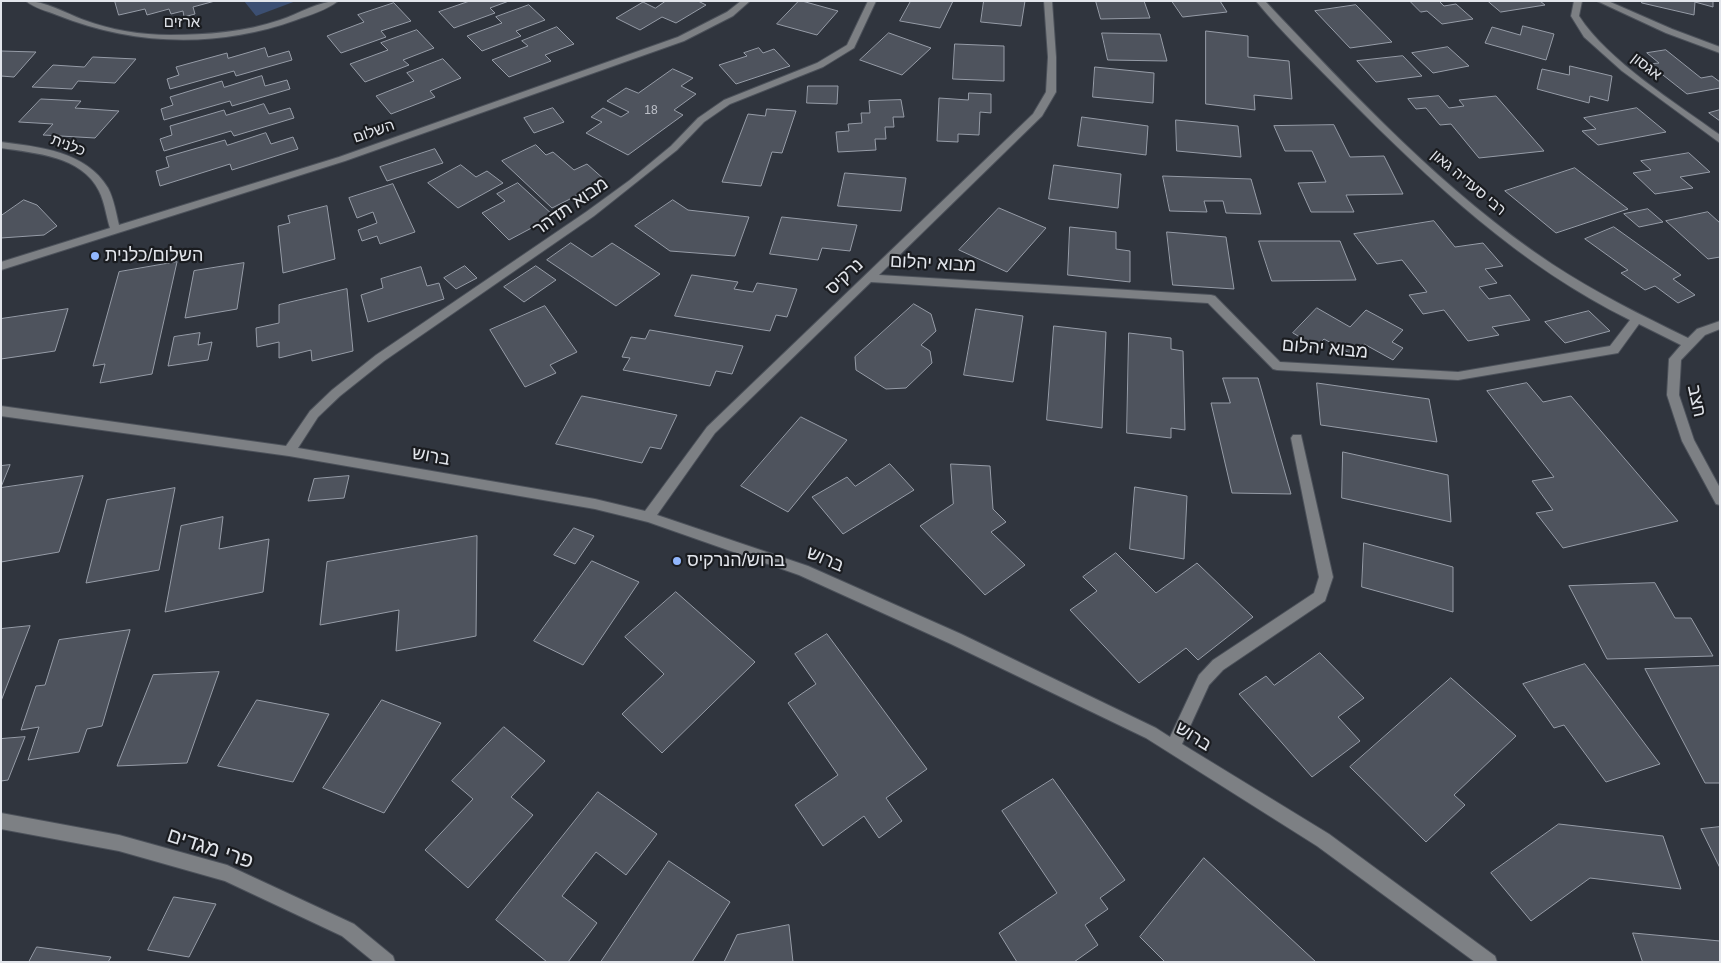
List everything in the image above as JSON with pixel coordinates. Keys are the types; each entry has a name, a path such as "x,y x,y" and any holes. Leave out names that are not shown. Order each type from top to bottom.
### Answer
{"street":[{"name":"ארזים","path":"30,1 76,20 113,31 198,38 246,32 289,21 334,1"},
{"name":"השלום","path":"1,266 342,159 681,39 730,14 746,1"},
{"name":"מבוא תדהר","path":"289,451 314,414 336,392 380,358 619,193 674,148 701,120 727,102 820,65 851,46 872,1"},
{"name":"נרקיס","path":"648,517 711,430 1037,116 1051,92 1052,57 1048,1"},
{"name":"רבי סעדיה גאון","path":"1260,1 1376,123 1524,250 1595,297 1689,344"},
{"name":"אגסון","path":"1578,1 1575,16 1587,35 1625,69 1720,140"},
{"path":"1601,1 1669,31 1720,50"},
{"name":"כלנית","path":"1,144 40,151 73,162 91,171 103,189 115,229"},
{"name":"מבוא יהלום","path":"869,278 1211,299 1277,366 1458,376 1614,350 1637,318"},
{"name":"חצב","path":"1720,325 1701,332 1675,359 1673,395 1688,441 1720,500"},
{"name":"ברוש","path":"1,411 289,451 595,504 648,517 803,570 956,639 1151,733 1323,840 1490,962"},
{"path":"1173,747 1204,680 1218,665 1320,597 1326,577 1297,438"},
{"name":"פרי מגדים","path":"1,821 119,843 227,873 348,930 387,962"}],"shaded area":[{"path":"244,1 296,1 256,16"}],"building":[{"path":"115,1 215,1 193,7 195,14 184,17 183,11 171,14 169,9 147,15 145,9 119,15"},
{"path":"470,1 509,1 490,8 495,13 454,28 439,12"},
{"path":"666,1 698,1 706,5 676,23 662,17 640,30 616,18 643,2 655,8"},
{"path":"799,1 838,11 817,35 777,24"},
{"path":"911,1 953,1 940,28 900,21"},
{"path":"984,1 1025,1 1021,26 981,22"},
{"path":"1096,1 1144,1 1150,18 1101,19"},
{"path":"1172,1 1220,1 1227,12 1183,17"},
{"path":"1410,1 1439,1 1444,6 1456,4 1473,19 1442,24 1427,11 1421,12"},
{"path":"1488,1 1540,1 1545,5 1501,12"},
{"path":"1642,1 1713,1 1713,7 1695,2 1694,15 1642,3"},
{"path":"394,3 411,21 381,31 386,37 341,53 327,36 364,22 358,15"},
{"path":"529,5 545,20 516,31 521,36 482,51 467,36 502,23 496,17"},
{"path":"1356,5 1392,42 1350,48 1315,11"},
{"path":"1523,26 1554,34 1546,60 1485,43 1492,27 1520,35"},
{"path":"557,27 574,44 545,55 551,61 509,77 492,60 528,46 522,41"},
{"path":"417,30 434,48 403,60 409,65 365,82 350,64 388,50 381,43"},
{"path":"1206,31 1248,36 1248,57 1289,61 1292,99 1254,95 1255,110 1206,104"},
{"path":"889,33 931,48 902,75 860,60"},
{"path":"1102,33 1160,34 1167,61 1108,60"},
{"path":"955,44 1004,46 1004,81 953,79"},
{"path":"1448,47 1469,66 1433,73 1412,53"},
{"path":"265,48 268,57 289,51 292,60 236,76 234,71 170,89 167,79 179,75 176,67 227,53 228,58"},
{"path":"759,48 763,53 774,49 790,66 736,84 719,65 747,56 744,53"},
{"path":"1666,50 1701,78 1712,76 1720,82 1720,88 1687,94 1649,64 1659,63 1647,53"},
{"path":"1,51 36,52 14,77 1,76"},
{"path":"1403,56 1422,76 1376,82 1357,61"},
{"path":"93,57 136,59 115,83 78,81 72,89 32,87 53,65 84,67"},
{"path":"443,59 461,78 430,91 435,97 391,114 376,96 414,81 407,73"},
{"path":"1570,66 1612,76 1608,101 1590,96 1589,103 1537,89 1542,69 1569,75"},
{"path":"1095,67 1154,73 1153,103 1093,97"},
{"path":"673,69 693,78 681,86 696,94 674,110 683,115 628,155 586,133 602,122 591,117 603,108 621,117 629,112 607,101 626,88 638,93"},
{"path":"262,76 265,86 287,80 290,89 232,106 230,101 164,120 161,109 173,105 170,97 222,81 224,87"},
{"path":"808,86 838,86 837,104 807,103"},
{"path":"969,93 991,94 991,113 980,112 979,135 958,134 958,142 937,141 939,98 968,100"},
{"path":"1439,96 1449,108 1464,106 1459,100 1496,96 1544,151 1479,158 1451,124 1440,125 1426,108 1416,109 1408,99"},
{"path":"41,99 81,101 75,108 119,111 95,138 43,135 53,124 19,122"},
{"path":"901,100 904,117 893,117 894,127 885,127 886,139 875,139 876,150 838,152 836,132 849,131 848,124 862,123 861,113 870,113 869,101"},
{"path":"264,104 269,114 290,108 294,118 234,136 231,131 164,151 160,139 172,135 170,126 224,110 226,115"},
{"path":"553,108 564,122 534,133 524,118"},
{"path":"1637,108 1666,132 1598,145 1582,131 1596,129 1584,118"},
{"path":"767,109 796,111 782,153 772,152 761,186 722,182 748,114 765,116"},
{"path":"1720,110 1720,121 1709,113"},
{"path":"1082,117 1148,126 1146,155 1078,146"},
{"path":"1176,120 1238,126 1241,157 1177,151"},
{"path":"1334,125 1350,157 1384,156 1403,194 1346,195 1354,212 1311,212 1298,183 1326,182 1312,151 1285,151 1274,126"},
{"path":"266,133 271,144 293,137 298,149 232,170 230,164 160,186 156,171 169,167 166,157 225,140 227,145"},
{"path":"536,145 546,155 553,152 574,170 587,164 606,181 552,208 502,161"},
{"path":"435,149 443,163 387,181 380,167"},
{"path":"1689,153 1710,172 1680,177 1693,188 1655,194 1633,173 1651,170 1641,161"},
{"path":"461,165 476,177 487,171 503,183 458,208 428,183"},
{"path":"1054,165 1121,174 1118,208 1049,199"},
{"path":"1575,168 1628,209 1556,233 1505,191"},
{"path":"845,173 906,178 901,211 838,206"},
{"path":"1163,176 1251,179 1261,214 1226,213 1223,201 1204,201 1207,212 1170,211"},
{"path":"518,183 554,216 509,240 482,213 505,201 497,194"},
{"path":"393,184 415,232 380,244 377,236 362,241 358,230 377,223 373,212 357,218 349,198"},
{"path":"24,200 37,205 57,226 44,235 1,238 1,216"},
{"path":"673,200 688,210 749,217 735,256 670,251 635,226"},
{"path":"327,206 335,259 283,273 278,226 290,223 288,216"},
{"path":"999,208 1046,228 1007,272 959,250"},
{"path":"1648,209 1663,222 1639,227 1624,214"},
{"path":"1708,212 1720,223 1720,257 1708,259 1666,221"},
{"path":"782,217 857,225 850,251 822,248 818,260 770,254"},
{"path":"1434,221 1455,247 1483,243 1503,266 1485,269 1497,283 1479,287 1489,299 1510,295 1530,320 1492,327 1499,335 1468,341 1444,310 1423,314 1409,295 1427,292 1402,260 1377,264 1354,234"},
{"path":"1070,227 1116,232 1116,249 1130,251 1130,282 1068,275"},
{"path":"1614,227 1681,275 1673,279 1695,295 1678,303 1655,286 1645,290 1621,273 1628,270 1585,239"},
{"path":"1167,232 1226,237 1234,289 1173,285"},
{"path":"1259,241 1340,241 1356,280 1272,281"},
{"path":"571,243 592,257 612,243 660,274 616,306 547,260"},
{"path":"177,262 152,374 100,383 105,364 93,366 119,272"},
{"path":"244,263 237,309 185,318 194,271"},
{"path":"465,266 477,278 456,289 444,278"},
{"path":"536,266 556,280 524,302 504,287"},
{"path":"421,267 427,286 439,283 444,299 368,322 361,295 383,288 381,279"},
{"path":"692,275 738,282 734,289 753,292 757,283 797,289 787,317 776,315 770,331 675,316"},
{"path":"347,289 353,351 312,361 311,350 279,358 279,342 257,347 256,328 279,323 279,305"},
{"path":"914,304 931,314 936,331 921,345 930,351 932,363 906,388 886,389 856,370 855,357"},
{"path":"545,306 577,352 550,365 556,373 525,387 490,330"},
{"path":"1317,308 1350,327 1366,310 1403,330 1392,342 1403,348 1393,360 1364,344 1353,355 1324,339 1316,347 1293,333"},
{"path":"68,309 55,351 1,359 1,319"},
{"path":"976,309 1023,316 1013,382 964,375"},
{"path":"1589,311 1610,331 1565,343 1545,322"},
{"path":"1054,326 1106,332 1102,428 1047,420"},
{"path":"650,330 743,346 732,374 716,371 710,386 623,370 630,358 622,357 631,337 645,339"},
{"path":"200,333 198,345 212,342 208,360 168,366 174,337"},
{"path":"1129,333 1171,338 1171,349 1183,351 1185,430 1171,428 1171,438 1127,433"},
{"path":"1223,378 1258,378 1291,494 1232,493 1211,403 1230,403"},
{"path":"1317,383 1429,399 1437,442 1321,425"},
{"path":"1527,383 1543,402 1571,396 1678,521 1563,548 1536,513 1553,510 1532,481 1554,477 1487,391"},
{"path":"582,396 677,415 661,449 650,447 642,463 556,444"},
{"path":"801,417 847,440 788,512 741,486"},
{"path":"1343,452 1448,475 1451,522 1342,498"},
{"path":"890,464 914,490 843,534 812,497 847,477 855,486"},
{"path":"951,464 990,466 993,509 1006,522 991,532 1025,565 985,595 920,526 953,504"},
{"path":"10,465 1,487 1,466"},
{"path":"83,476 59,552 1,562 1,488"},
{"path":"349,476 344,498 308,501 314,479"},
{"path":"1135,487 1187,496 1184,559 1130,549"},
{"path":"175,488 159,570 86,583 107,500"},
{"path":"223,517 219,549 269,539 263,592 165,612 181,526"},
{"path":"574,528 594,536 575,564 554,555"},
{"path":"477,536 476,636 396,651 399,610 320,625 327,562"},
{"path":"1364,543 1453,567 1453,612 1362,587"},
{"path":"1116,553 1156,593 1197,563 1253,617 1198,660 1186,648 1139,683 1070,610 1097,591 1083,577"},
{"path":"592,561 639,582 583,665 534,641"},
{"path":"1655,583 1675,618 1691,618 1713,656 1607,659 1569,586"},
{"path":"676,592 755,662 662,753 622,714 664,674 625,637"},
{"path":"30,626 1,701 1,629"},
{"path":"130,630 102,726 87,729 79,752 28,760 39,727 21,730 36,686 45,685 59,640"},
{"path":"827,634 927,769 886,798 902,821 879,838 864,816 823,846 795,805 838,775 788,703 816,684 795,654"},
{"path":"1320,653 1364,698 1338,717 1360,741 1312,777 1239,694 1266,676 1274,685"},
{"path":"1585,664 1660,764 1606,782 1564,725 1554,728 1523,684"},
{"path":"1720,666 1720,783 1705,783 1645,669"},
{"path":"219,672 187,763 117,766 153,675"},
{"path":"1451,678 1516,736 1454,795 1465,805 1426,842 1350,767"},
{"path":"257,700 329,714 293,782 218,766"},
{"path":"382,700 441,723 384,813 323,788"},
{"path":"504,727 545,761 511,797 533,815 468,888 425,850 473,799 452,781"},
{"path":"25,737 8,780 1,781 1,739"},
{"path":"1053,779 1125,880 1100,898 1108,909 1085,925 1098,945 1074,962 1017,962 999,933 1057,893 1002,811"},
{"path":"598,792 657,834 626,875 596,852 562,896 597,923 568,962 547,962 496,920"},
{"path":"1559,824 1663,836 1681,889 1590,878 1531,921 1491,873"},
{"path":"1720,827 1720,868 1701,829"},
{"path":"1204,858 1316,962 1165,962 1140,937"},
{"path":"669,861 730,902 692,962 601,962"},
{"path":"174,897 216,904 189,957 148,950"},
{"path":"789,925 793,962 724,962 737,935"},
{"path":"1633,933 1720,941 1720,962 1643,962"},
{"path":"37,947 111,957 108,962 29,962"}],"place":[{"name":"השלום/כלנית","path":"95,256"},
{"name":"ברוש/הנרקיס","path":"677,561"}]}
